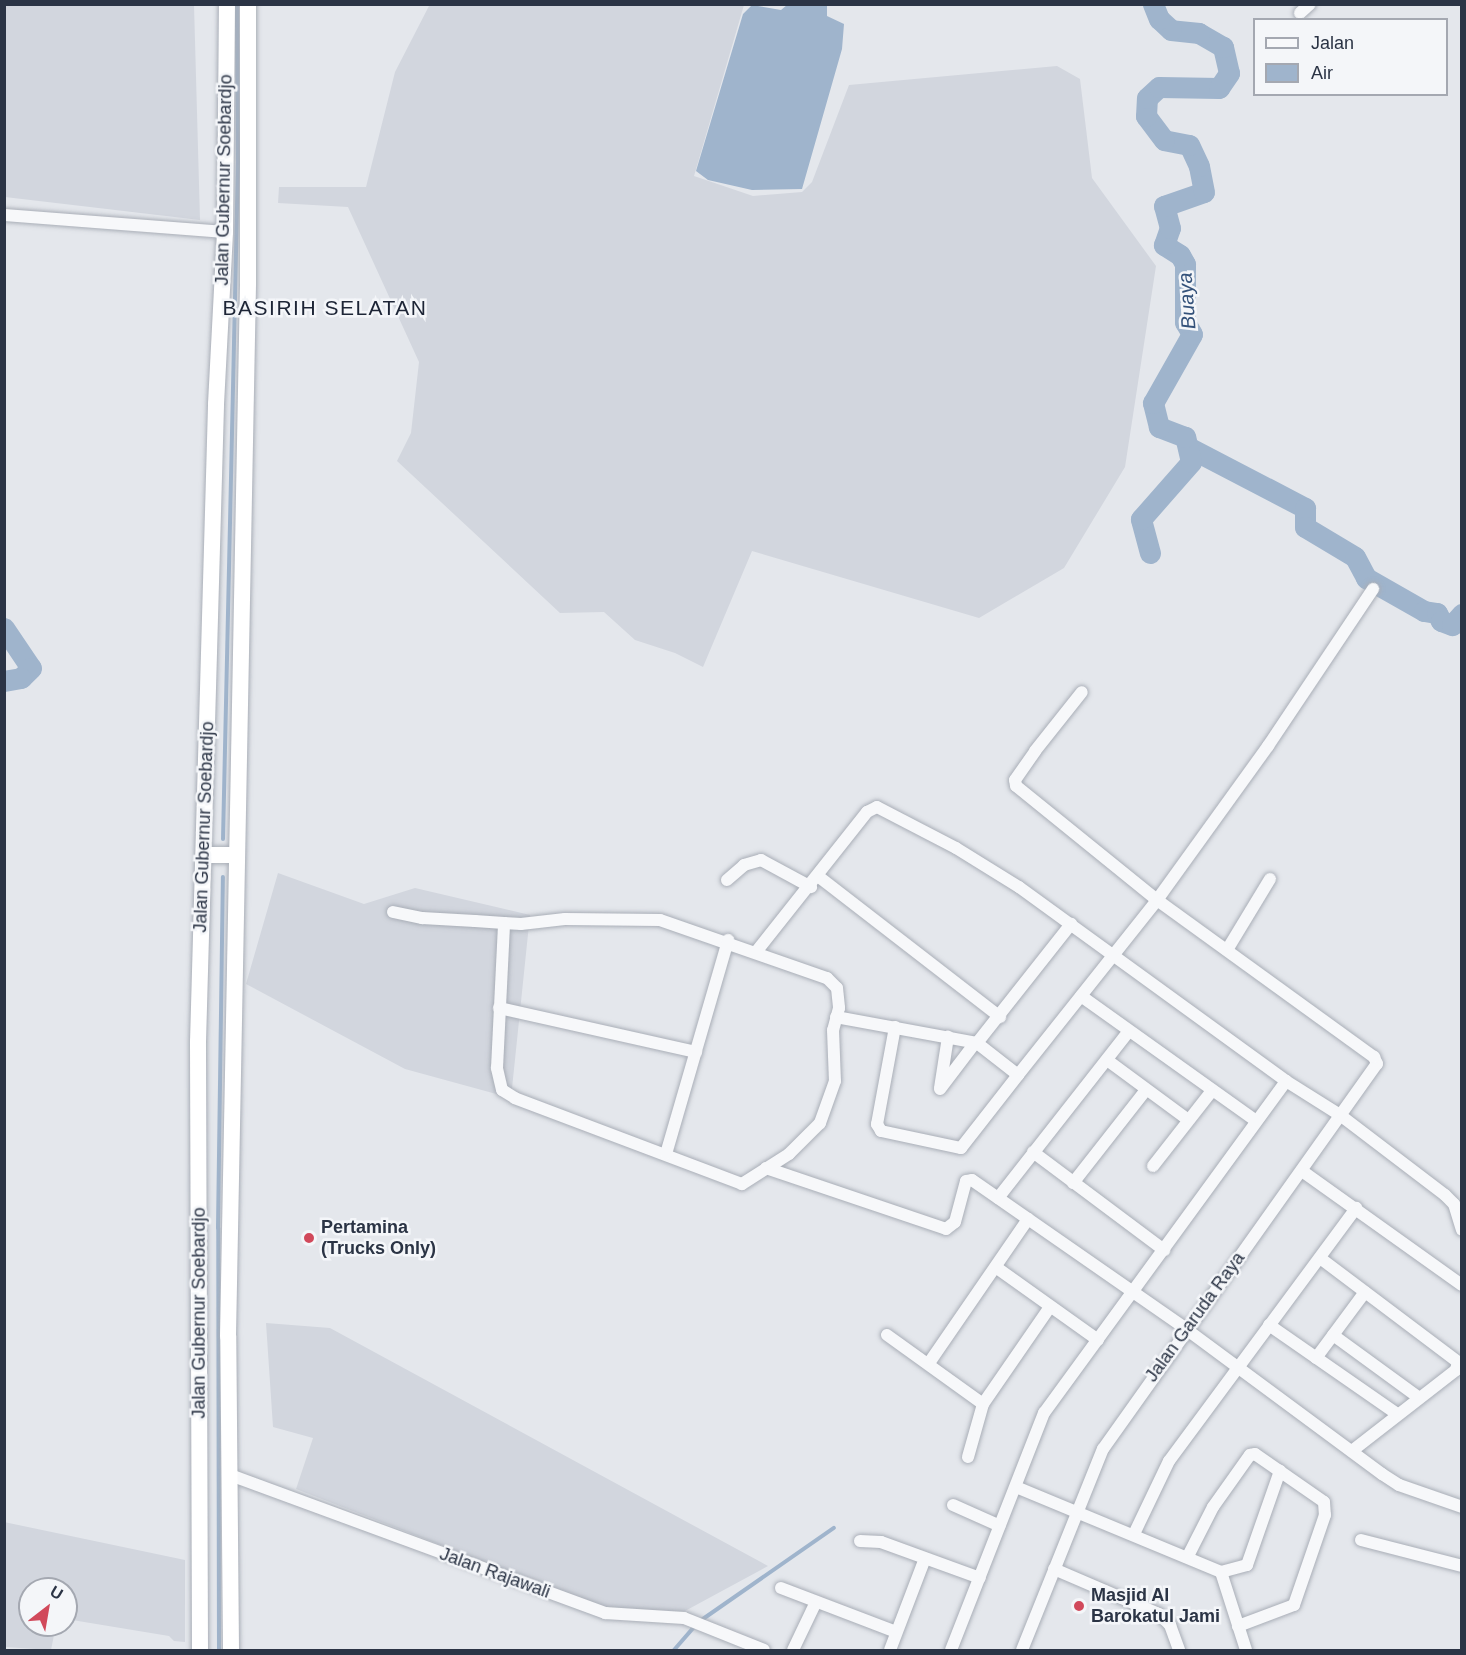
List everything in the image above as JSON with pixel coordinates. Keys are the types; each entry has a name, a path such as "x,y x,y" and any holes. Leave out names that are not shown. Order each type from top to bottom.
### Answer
{"highway":[{"name":"Jalan Gubernur Soebardjo","path":"200,1650 198,1042 216,404 225,232 227,4"},
{"name":"Jalan Gubernur Soebardjo","path":"231,1650 228,1336 248,284 248,4"},
{"path":"204,855 236,855"}],"street":[{"path":"1300,13 1310,4"},
{"path":"4,215 225,232"},
{"path":"896,1027 878,1125 881,1131 961,1148 1157,900 1268,746 1373,589"},
{"path":"1082,692 1035,751 1015,780 1016,786 1157,900 1227,950 1270,879"},
{"path":"756,952 815,882 867,812 877,807 978,860 1113,954 1286,1081 1340,1115 1445,1195 1459,1213 1461,1230"},
{"path":"727,880 744,865 761,860 815,882 890,928 1000,1017"},
{"path":"393,912 422,918 504,923 635,917 660,920 728,940 833,982 839,996 836,1017 835,1081 828,1107 809,1138 748,1183 733,1183 666,1154 515,1098 502,1090 497,1068 504,923"},
{"path":"948,1037 940,1089 1000,1017 1071,924"},
{"path":"666,1154 728,940"},
{"name":"Jalan Garuda Raya","path":"1022,1650 1103,1449 1186,1329 1376,1067 1376,1060 1227,950"},
{"path":"1081,996 1211,1092 1256,1121"},
{"path":"499,1008 696,1052"},
{"path":"836,1017 976,1043 1018,1075"},
{"path":"998,1198 1128,1032"},
{"path":"1107,1060 1187,1119"},
{"path":"951,1650 1044,1413 1286,1081"},
{"path":"1073,1182 1146,1090"},
{"path":"1153,1166 1187,1119 1211,1092"},
{"path":"1033,1152 1164,1250"},
{"path":"766,1168 943,1229 955,1222 968,1180 998,1198 1186,1329 1399,1485 1461,1507"},
{"path":"1302,1171 1461,1285"},
{"path":"1134,1534 1159,1475 1356,1208"},
{"path":"929,1363 997,1268 1028,1219"},
{"path":"1320,1258 1457,1359 1456,1370 1418,1396 1352,1451"},
{"path":"997,1268 1098,1340"},
{"path":"1316,1358 1365,1292"},
{"path":"968,1457 983,1404 1050,1307"},
{"path":"1269,1325 1397,1414"},
{"path":"887,1335 983,1404"},
{"path":"1333,1335 1418,1396"},
{"path":"1188,1556 1213,1507 1245,1459 1255,1454 1321,1499 1325,1515 1294,1605 1238,1626"},
{"path":"1016,1487 1188,1556 1221,1572 1247,1565 1280,1471"},
{"name":"Jalan Rajawali","path":"230,1475 605,1613 684,1618 764,1650"},
{"path":"953,1505 1000,1526"},
{"path":"1361,1540 1461,1566"},
{"path":"860,1541 881,1542 924,1561 980,1578"},
{"path":"890,1650 924,1561"},
{"path":"1054,1569 1159,1614 1170,1625 1179,1650"},
{"path":"1221,1572 1246,1650"},
{"path":"781,1588 896,1632"},
{"path":"793,1650 816,1602"}],"shaded area":[{"path":"5,4 194,5 200,220 5,197"},
{"path":"430,4 744,5 694,176 753,196 802,192 812,182 849,85 1057,66 1080,79 1092,178 1156,266 1125,467 1064,568 979,618 752,551 703,667 675,653 635,640 604,612 560,613 397,461 411,433 419,362 348,207 278,203 279,187 366,187 395,72"},
{"path":"278,873 364,904 415,888 530,915 511,1098 405,1069 246,984"},
{"path":"266,1323 330,1328 768,1566 685,1611 609,1610 296,1489 313,1438 273,1427"},
{"path":"4,1522 185,1560 185,1642 174,1641 169,1636 78,1621 78,1577 18,1577 18,1637 54,1637 51,1650 5,1647"}],"water":[{"path":"752,5 781,10 787,5 827,5 827,16 844,24 842,49 802,189 752,190 708,180 696,171 743,14"}],"waterway":[{"path":"223,839 238,162 237,4"},
{"name":"Buaya","path":"1150,553 1141,519 1191,462 1185,437 1159,427 1153,403 1192,334 1185,322 1185,264 1180,255 1164,245 1170,228 1164,206 1204,192 1199,166 1189,145 1164,140 1146,116 1147,98 1159,87 1219,88 1229,73 1223,47 1199,33 1171,30 1159,19 1153,4"},
{"path":"1188,447 1305,508 1305,527 1355,557 1366,578 1424,611 1437,613 1441,621 1452,625 1462,614"},
{"path":"4,628 31,668 21,678 4,681"},
{"path":"219,1650 218,1228 223,877"},
{"path":"700,1621 834,1528"},
{"path":"674,1650 695,1626"}],"place":[{"name":"Pertamina (Trucks Only)","path":"309,1238"},
{"name":"Masjid Al Barokatul Jami","path":"1079,1606"}],"district":[{"name":"BASIRIH SELATAN","path":"325,308"}]}
